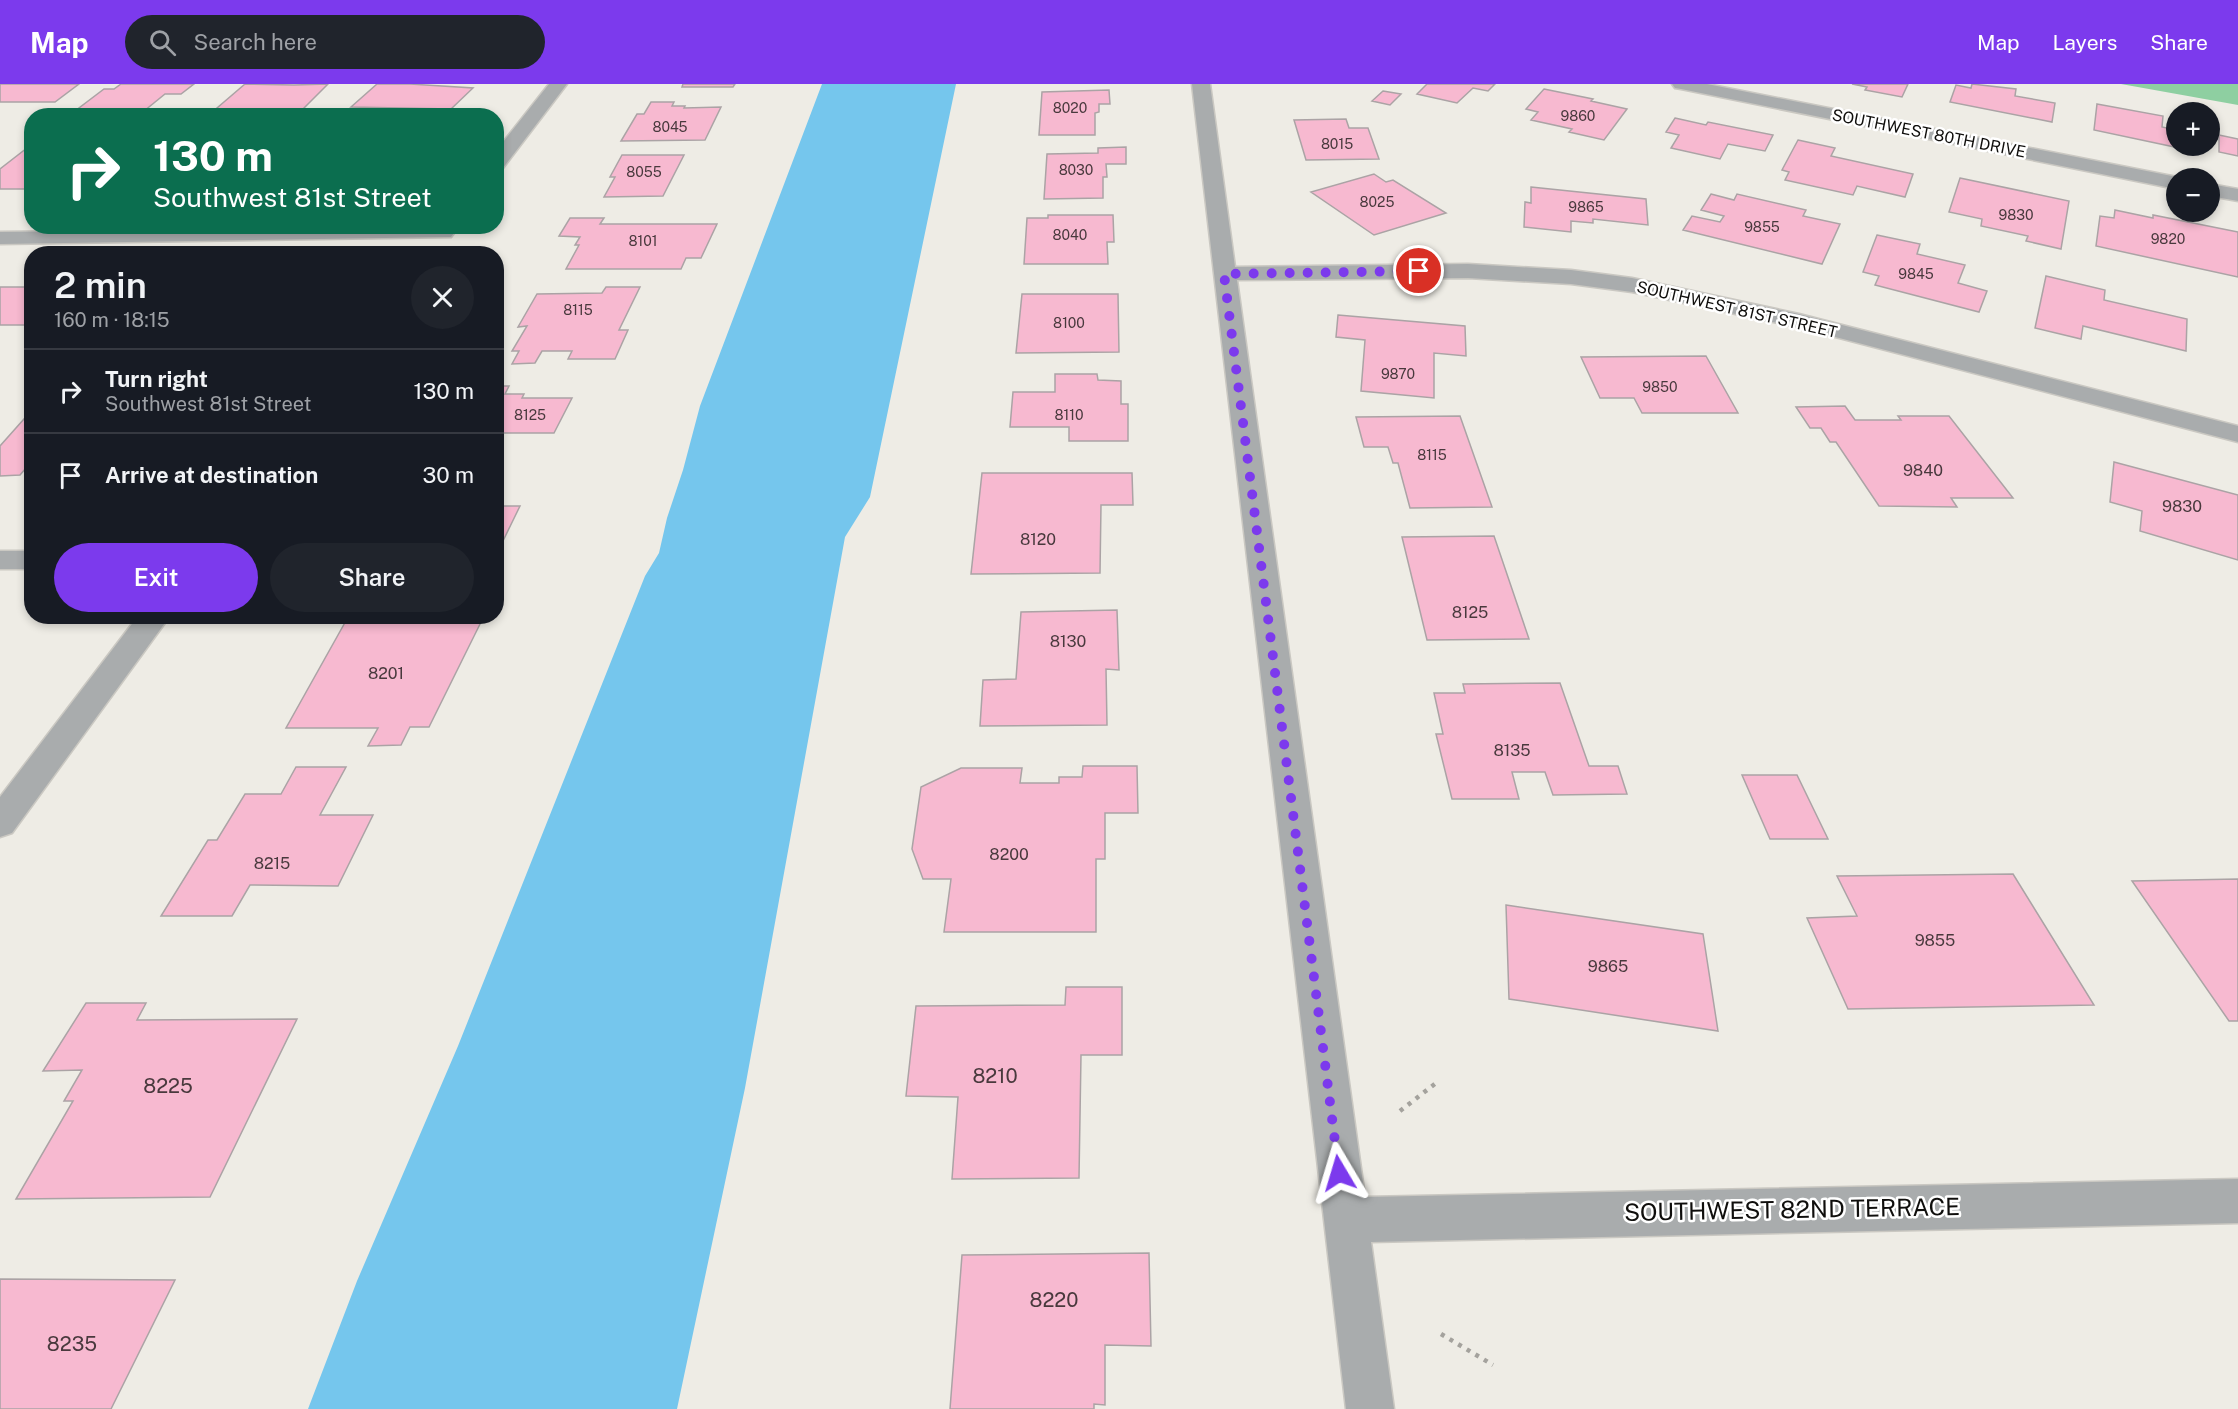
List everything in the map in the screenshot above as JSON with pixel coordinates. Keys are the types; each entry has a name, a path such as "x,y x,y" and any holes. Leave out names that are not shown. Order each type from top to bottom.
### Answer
{"street":[{"path":"504,154 558,84"},
{"path":"1201,84 1370,1409"},
{"name":"SOUTHWEST 80TH DRIVE","path":"1681,84 2166,181"},
{"path":"2220,192 2238,195"},
{"path":"0,238 223,234"},
{"name":"SOUTHWEST 81ST STREET","path":"1224,274 1467,271 1571,277 1632,285 1799,321 2238,434"},
{"path":"0,560 24,560"},
{"path":"0,823 149,624"},
{"name":"SOUTHWEST 82ND TERRACE","path":"1345,1220 2238,1202"}],"path":[{"path":"1400,1111 1436,1083"},
{"path":"1441,1334 1493,1365"}],"green space":[{"path":"2121,84 2238,84 2238,105"}],"water":[{"path":"822,84 956,84 870,497 845,537 745,1088 677,1409 308,1409 357,1281 458,1046 645,576 659,553 700,406"}],"building":[{"path":"0,84 79,84 55,102 0,102"},
{"path":"121,84 194,84 181,94 165,94 148,108 79,108 104,89 114,89"},
{"path":"245,84 328,84 304,108 217,108"},
{"path":"377,84 473,88 452,108 351,107"},
{"path":"683,84 735,84 733,87 682,87"},
{"path":"1427,84 1495,84 1488,91 1473,88 1457,103 1417,94"},
{"path":"1852,84 1908,84 1902,97 1865,90 1867,87"},
{"path":"1972,84 2016,89 2015,96 2055,103 2052,122 1950,102 1956,85 1971,88"},
{"path":"1544,89 1627,109 1604,140 1569,132 1572,129 1531,120 1538,112 1526,109"},
{"path":"1109,90 1110,104 1099,104 1099,112 1095,113 1095,135 1039,135 1042,92"},
{"path":"1383,91 1401,94 1390,105 1372,101"},
{"path":"651,102 674,102 672,106 685,106 684,108 721,107 705,140 621,141 637,114 644,114"},
{"path":"2097,104 2163,116 2162,127 2166,128 2166,145 2094,130"},
{"path":"1675,118 1773,135 1765,151 1728,144 1720,159 1671,148 1679,135 1666,132"},
{"path":"1346,119 1349,128 1368,128 1379,159 1306,160 1294,120"},
{"path":"2220,135 2238,139 2238,156 2220,152"},
{"path":"1798,140 1835,148 1831,156 1913,174 1905,197 1857,186 1853,195 1785,180 1789,172 1782,170"},
{"path":"1126,147 1126,164 1106,164 1107,177 1103,177 1103,198 1044,199 1047,154 1098,153 1098,148"},
{"path":"24,150 24,189 0,189 0,169"},
{"path":"622,155 684,155 663,196 604,197 615,177 610,177"},
{"path":"1374,174 1386,182 1393,180 1446,213 1374,235 1311,192"},
{"path":"1960,178 2069,201 2061,249 2026,241 2028,236 1981,226 1982,219 1949,212"},
{"path":"1531,187 1646,199 1648,225 1593,219 1593,223 1571,221 1571,232 1524,227 1525,202 1531,203"},
{"path":"1711,194 1734,200 1737,194 1806,210 1803,216 1840,224 1822,264 1683,230 1692,216 1720,222 1724,216 1701,210"},
{"path":"2115,210 2153,218 2153,215 2166,218 2166,222 2188,222 2238,232 2238,277 2096,246 2100,216 2114,218"},
{"path":"1048,215 1113,215 1114,242 1107,242 1108,264 1024,264 1027,218 1048,218"},
{"path":"570,218 604,218 600,224 717,224 701,258 686,258 681,269 566,269 579,245 575,245 580,237 559,236"},
{"path":"1877,235 1920,244 1917,254 1965,265 1958,283 1987,291 1979,312 1875,285 1879,276 1863,272"},
{"path":"2046,276 2105,290 2104,300 2187,319 2186,351 2083,326 2081,339 2035,328"},
{"path":"0,287 24,287 24,325 0,325"},
{"path":"606,287 640,287 619,330 628,330 615,359 568,359 572,351 542,351 535,363 512,364 519,351 512,351 527,326 518,327 537,294 602,293"},
{"path":"1022,294 1118,294 1119,352 1016,353"},
{"path":"1338,315 1465,326 1466,356 1434,353 1434,398 1361,391 1365,340 1336,337"},
{"path":"1706,356 1738,413 1642,413 1634,398 1600,398 1581,357"},
{"path":"1055,374 1097,374 1098,380 1121,381 1121,404 1128,404 1128,441 1069,441 1069,427 1010,427 1013,392 1055,392"},
{"path":"504,386 509,386 505,394 524,394 522,398 572,398 554,433 504,433"},
{"path":"1845,406 1855,420 1901,420 1898,416 1949,416 2013,498 1951,498 1957,507 1879,506 1836,442 1830,442 1821,428 1810,428 1796,407"},
{"path":"1460,416 1492,507 1410,508 1398,463 1393,463 1388,447 1364,447 1356,417"},
{"path":"24,419 24,470 20,475 0,476 0,446"},
{"path":"2114,462 2238,495 2238,560 2140,531 2142,511 2110,502"},
{"path":"982,473 1132,473 1133,505 1101,505 1100,573 971,574"},
{"path":"504,506 520,506 504,539"},
{"path":"1494,536 1529,639 1427,640 1402,537"},
{"path":"1117,610 1119,670 1106,669 1107,725 980,726 983,680 1016,679 1021,612"},
{"path":"344,624 480,624 429,727 410,727 401,745 368,746 378,728 286,728"},
{"path":"1560,683 1589,766 1618,766 1627,794 1553,795 1545,772 1512,772 1519,799 1452,799 1436,734 1443,734 1434,693 1465,693 1463,684"},
{"path":"1083,766 1137,766 1138,813 1105,813 1105,859 1096,859 1096,932 944,932 951,879 923,879 912,849 921,787 961,768 1022,768 1020,783 1059,783 1059,777 1082,777"},
{"path":"296,767 346,767 320,815 373,815 338,886 250,885 232,916 161,916 208,840 217,840 245,794 281,794"},
{"path":"1742,775 1797,775 1828,839 1770,839"},
{"path":"2013,874 2094,1005 1848,1009 1807,918 1857,916 1837,876"},
{"path":"2238,879 2238,1021 2229,1021 2132,881"},
{"path":"1506,905 1703,934 1718,1031 1509,999"},
{"path":"1066,987 1122,987 1122,1055 1081,1055 1079,1178 952,1179 958,1097 906,1096 916,1006 1065,1005"},
{"path":"86,1003 146,1003 137,1020 297,1019 210,1197 16,1199 73,1101 64,1101 82,1070 43,1071"},
{"path":"1149,1253 1151,1346 1105,1345 1105,1405 1094,1404 1094,1409 950,1409 962,1255"},
{"path":"0,1279 175,1280 111,1409 0,1409"}],"route":[{"path":"1339,1173 1224,274 1419,271"}]}
